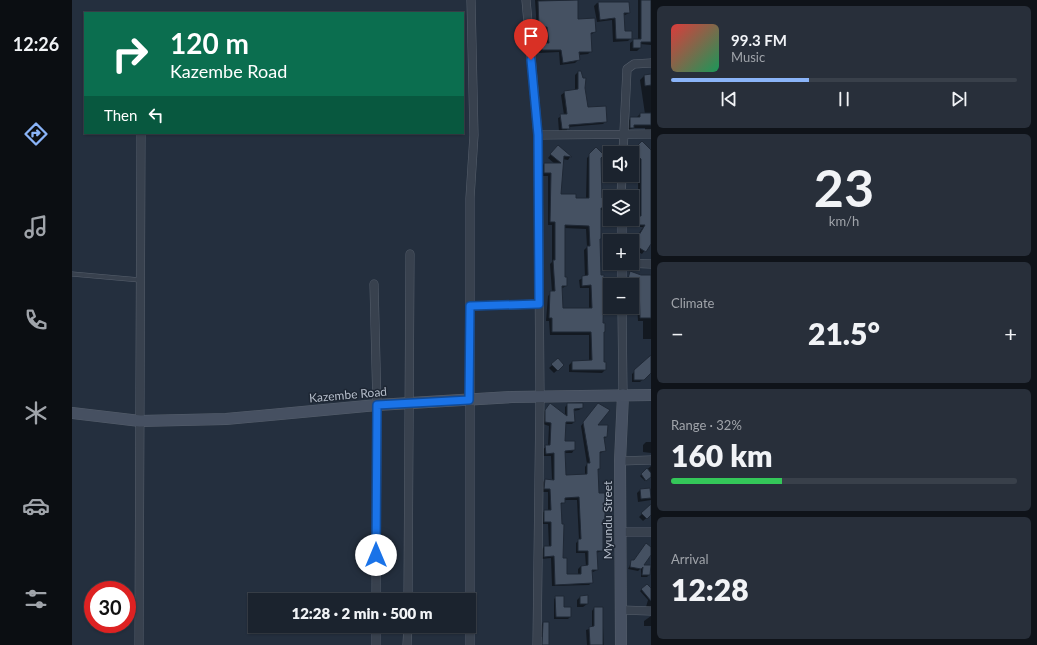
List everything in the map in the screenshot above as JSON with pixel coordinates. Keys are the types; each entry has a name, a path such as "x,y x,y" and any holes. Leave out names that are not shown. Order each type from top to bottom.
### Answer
{"main road":[{"name":"Myundu Street","path":"621,645 620,461 622,395"},
{"name":"Kazembe Road","path":"72,413 140,421 226,419 377,405 540,397 651,395"}],"street":[{"path":"470,645 470,198 474,135 471,0"},
{"path":"526,0 538,135 540,397 537,645"},
{"path":"623,146 627,69 634,64 651,63"},
{"path":"139,645 141,134"},
{"path":"538,135 651,134"},
{"path":"408,593 410,254"},
{"path":"639,264 651,264"},
{"path":"374,284 377,405 376,593"},
{"path":"470,306 539,304"},
{"path":"622,314 622,395"},
{"path":"620,461 651,460"},
{"path":"621,532 651,532"},
{"path":"621,610 651,611"},
{"path":"376,633 376,645"},
{"path":"408,633 408,645"}],"lane":[{"path":"72,274 140,280"}],"building":[{"path":"578,0 578,19 595,18 596,32 591,33 592,52 579,52 580,60 563,63 561,50 542,50 542,43 549,43 547,27 539,27 538,1"},
{"path":"641,0 651,0 651,42 641,42 641,48 633,48 633,39 641,39"},
{"path":"598,2 629,2 630,13 624,13 625,31 632,31 632,39 616,39 615,18 600,20"},
{"path":"578,71 581,71 583,78 586,78 585,88 588,107 606,106 607,122 569,125 570,129 562,129 560,114 567,114 564,91 578,89"},
{"path":"651,74 651,85 645,86 644,75"},
{"path":"640,113 651,113 651,125 634,125 634,128 630,128 630,117 640,117"},
{"path":"642,141 651,150 651,244 646,252 639,248 639,235 645,225 639,225 639,216 641,216 641,159 639,157 639,146 637,146"},
{"path":"558,145 572,157 564,156 561,194 576,194 576,198 589,198 589,154 596,147 603,154 601,158 603,208 601,208 600,239 601,275 604,275 603,323 605,323 604,362 606,362 606,370 572,370 572,361 592,360 591,332 552,332 552,318 549,318 550,291 555,291 553,260 555,260 555,222 550,222 551,173 544,173 544,163 561,163 550,154","holes":["565,225 589,226 590,246 587,246 588,275 582,276 582,286 591,285 592,308 563,308 562,286 567,286 567,277 565,277"]},
{"path":"630,271 641,275 651,275 651,318 640,318 639,278 628,278"},
{"path":"651,355 651,373 644,380 634,380 634,370"},
{"path":"558,358 564,365 558,371 551,364"},
{"path":"550,403 567,416 567,403 583,403 583,408 574,409 575,422 566,422 565,441 575,441 575,450 565,451 566,475 587,474 587,463 590,463 583,422 598,403 610,410 598,425 608,425 607,437 604,437 606,451 600,452 600,469 598,469 599,493 605,493 603,551 597,551 598,570 592,570 593,583 555,585 554,556 544,557 544,546 551,546 551,522 544,522 544,510 551,510 550,489 544,489 545,479 554,480 554,453 546,454 545,445 550,445 551,423 545,422 545,410","holes":["579,497 581,539 578,539 578,551 588,551 588,565 581,566 581,574 567,574 567,558 563,558 564,524 562,524 561,503 565,503 565,498"]},
{"path":"647,468 651,473 651,477 646,481 641,474"},
{"path":"650,488 651,498 641,499 640,489"},
{"path":"651,504 651,515 647,519 641,513"},
{"path":"646,543 651,547 651,555 644,565 651,565 650,575 642,575 643,567 641,569 630,567 631,560 634,560"},
{"path":"647,584 651,588 651,601 641,589"},
{"path":"588,595 588,604 580,604 580,596"},
{"path":"555,596 564,596 564,607 571,607 571,617 556,617"},
{"path":"594,607 603,607 603,645 590,645 589,627 594,626"},
{"path":"543,622 549,622 549,645 542,645"}],"route":[{"path":"376,555 377,405 469,400 470,306 539,304 538,135 531,60"}]}
